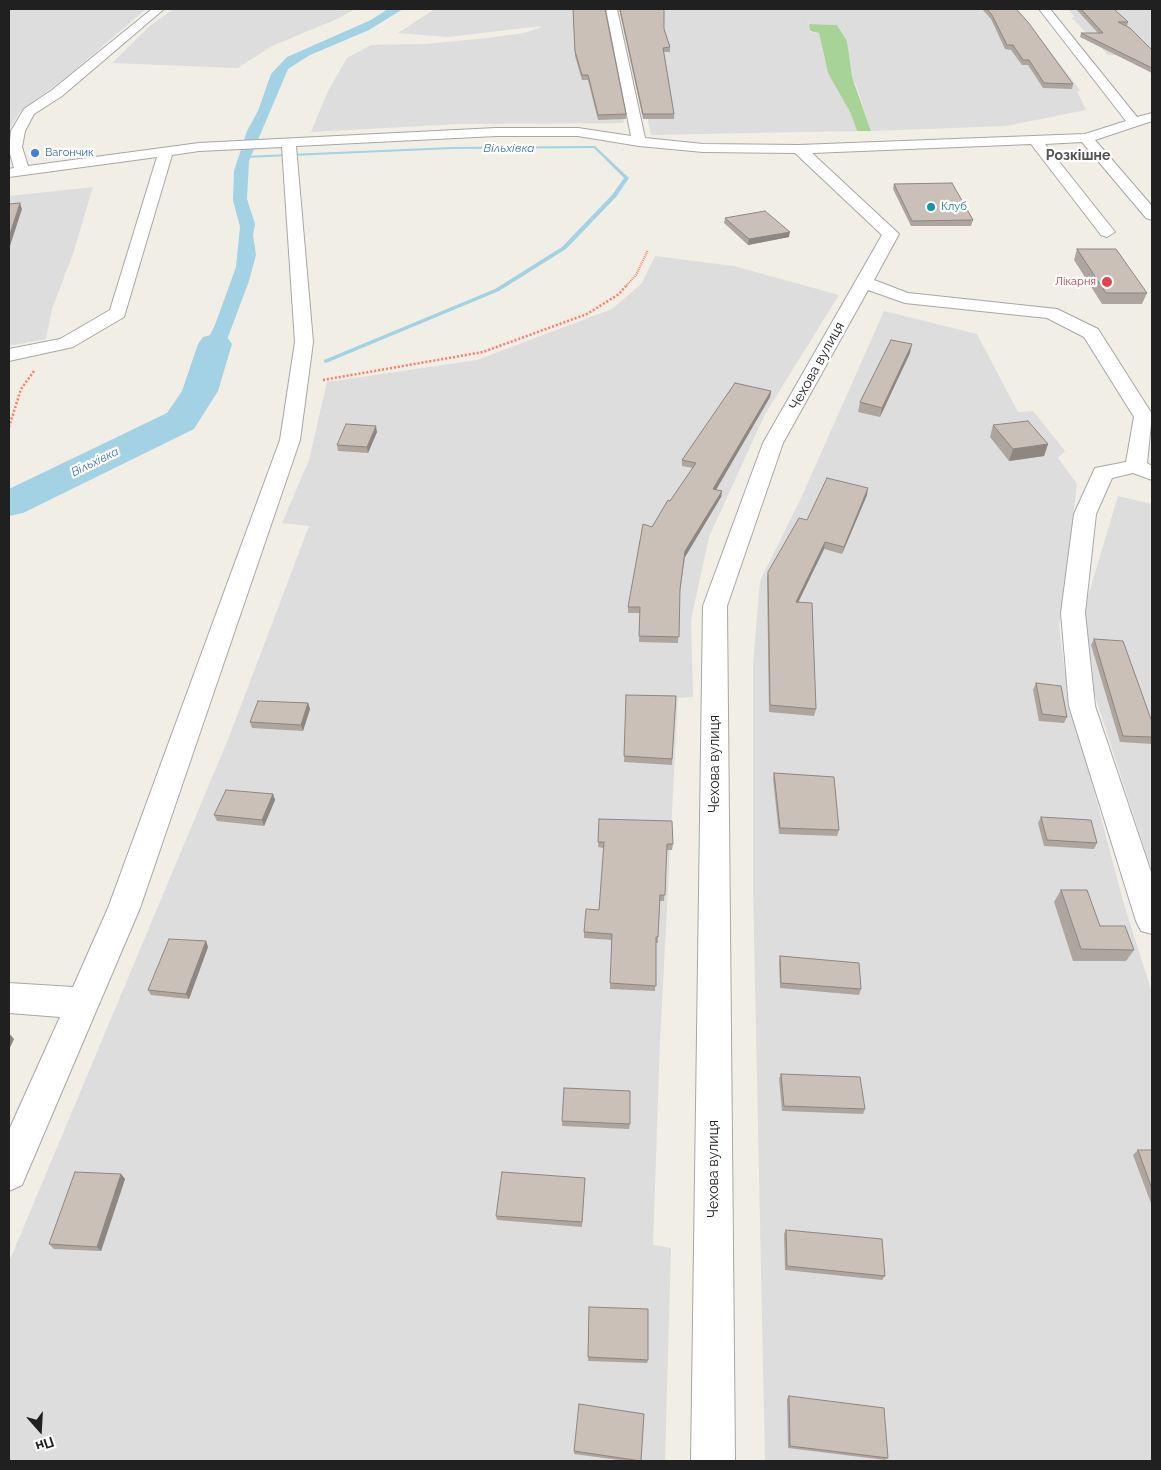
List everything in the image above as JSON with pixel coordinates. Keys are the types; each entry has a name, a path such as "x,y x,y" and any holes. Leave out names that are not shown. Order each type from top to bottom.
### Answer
{"street":[{"path":"158,9 30,112 18,131 15,147 15,172 199,147 496,132 578,132 639,142 703,148 799,149 1086,138 1152,117"},
{"path":"612,9 639,142"},
{"path":"1044,9 1133,122"},
{"path":"1086,138 1152,215"},
{"path":"1034,139 1107,232"},
{"path":"9,1172 124,908 290,440 304,342 280,144"},
{"name":"Чехова вулиця","path":"714,1461 715,606 773,443 891,234 799,149"},
{"path":"9,355 66,344 118,313 166,150"},
{"path":"864,282 905,298 1051,313 1091,333 1144,417 1144,470 1103,473 1085,514 1073,613 1082,706 1152,921"},
{"path":"9,998 82,1004"}],"path":[{"path":"297,383 396,370 483,352 540,333 586,314 619,294 636,275 648,250"},
{"path":"9,427 21,389 50,347"}],"shaded area":[{"path":"9,9 146,9 71,73 19,113 9,130"},
{"path":"174,9 355,9 337,19 272,46 238,68 112,63 152,24"},
{"path":"435,9 599,9 608,59 624,123 460,124 311,132 328,91 347,58 371,45 426,44 487,38 524,33 541,26 448,37 398,33"},
{"path":"627,9 1017,9 1081,91 1077,91 1086,110 1006,126 871,131 856,85 850,75 847,41 837,25 809,24 807,16 810,32 819,33 826,65 850,112 857,131 651,135 635,61"},
{"path":"1068,9 1152,9 1152,55 1108,55 1072,18 1075,17"},
{"path":"93,187 73,254 52,309 46,339 9,346 9,196"},
{"path":"655,256 734,266 839,295 765,414 709,537 691,620 693,697 678,698 660,1041 653,1245 671,1248 665,1461 9,1461 9,1262 229,737 309,526 282,523 309,460 327,382 477,360 612,309 642,283"},
{"path":"884,311 977,334 1018,412 1033,411 1065,451 1058,458 1077,484 1059,627 1067,688 1123,901 1152,993 1152,1461 765,1461 753,889 753,664 760,581 802,496"},
{"path":"1118,496 1152,504 1152,872 1093,690 1083,613"}],"green space":[{"path":"809,24 837,25 847,41 852,77 871,131 857,131 850,112 828,73 819,33 810,31"}],"water":[{"path":"388,9 403,9 369,30 310,55 288,69 249,161 247,199 255,224 253,235 256,255 249,281 207,393 196,409 182,407 195,381 200,355 215,325 236,267 240,227 233,200 234,171 247,131 258,111 271,74 287,57 371,20"}],"building":[{"path":"573,9 605,9 626,114 598,115 588,75 582,75 575,51"},
{"path":"620,9 664,9 664,29 670,47 663,48 674,114 643,114"},
{"path":"987,9 1016,9 1028,22 1073,84 1044,83 1029,60 1023,60 1013,45 1007,45"},
{"path":"1081,9 1114,9 1128,22 1118,22 1130,28 1152,50 1152,68 1081,33 1103,33"},
{"name":"Клуб","path":"952,183 973,220 912,221 894,184"},
{"path":"20,203 9,237 9,204"},
{"path":"765,211 790,232 749,239 725,218"},
{"path":"1077,249 1116,249 1147,293 1106,293"},
{"path":"891,340 912,344 882,408 860,402"},
{"path":"735,383 771,391 713,489 722,491 685,551 680,589 679,637 639,636 640,607 628,607 643,524 652,527 668,500 670,501 696,463 682,460"},
{"path":"1028,421 1048,444 1013,449 993,425"},
{"path":"346,424 376,426 367,447 337,445"},
{"path":"827,478 868,488 844,547 825,542 796,602 812,603 816,709 770,705 768,572 799,518 807,520"},
{"path":"1094,639 1123,641 1152,722 1152,737 1123,736"},
{"path":"1036,683 1061,686 1067,717 1042,714"},
{"path":"626,695 676,696 672,759 624,756"},
{"path":"258,701 308,703 301,725 250,722"},
{"path":"774,773 834,777 839,830 780,828"},
{"path":"226,790 273,794 262,820 214,815"},
{"path":"1041,817 1091,820 1097,843 1047,840"},
{"path":"599,819 672,821 673,844 667,844 665,895 660,895 658,937 656,937 656,986 610,983 612,934 584,932 586,909 599,910 604,842 598,842"},
{"path":"1061,890 1087,890 1100,926 1125,926 1134,950 1081,949"},
{"path":"169,939 206,941 186,994 148,990"},
{"path":"780,956 859,963 861,989 781,983"},
{"path":"781,1074 860,1077 865,1109 784,1106"},
{"path":"564,1088 630,1091 630,1124 562,1121"},
{"path":"1138,1150 1152,1150 1152,1189"},
{"path":"75,1172 121,1174 97,1247 49,1244"},
{"path":"502,1172 585,1178 582,1222 496,1216"},
{"path":"786,1230 882,1239 885,1276 787,1266"},
{"path":"589,1307 648,1309 648,1360 588,1357"},
{"path":"789,1396 884,1408 888,1458 790,1446"},
{"path":"579,1404 644,1414 641,1461 574,1451"}],"waterway":[{"name":"Вільхівка","path":"244,157 452,148 595,147 627,178 614,196 564,248 497,290 326,361"},
{"name":"Вільхівка","path":"9,504 181,421 200,391 215,344"}],"place":[{"name":"Вагончик","path":"35,153"},
{"name":"Клуб","path":"931,207"},
{"name":"Лікарня","path":"1107,282"}],"district":[{"name":"Розкішне","path":"1078,156"}]}
